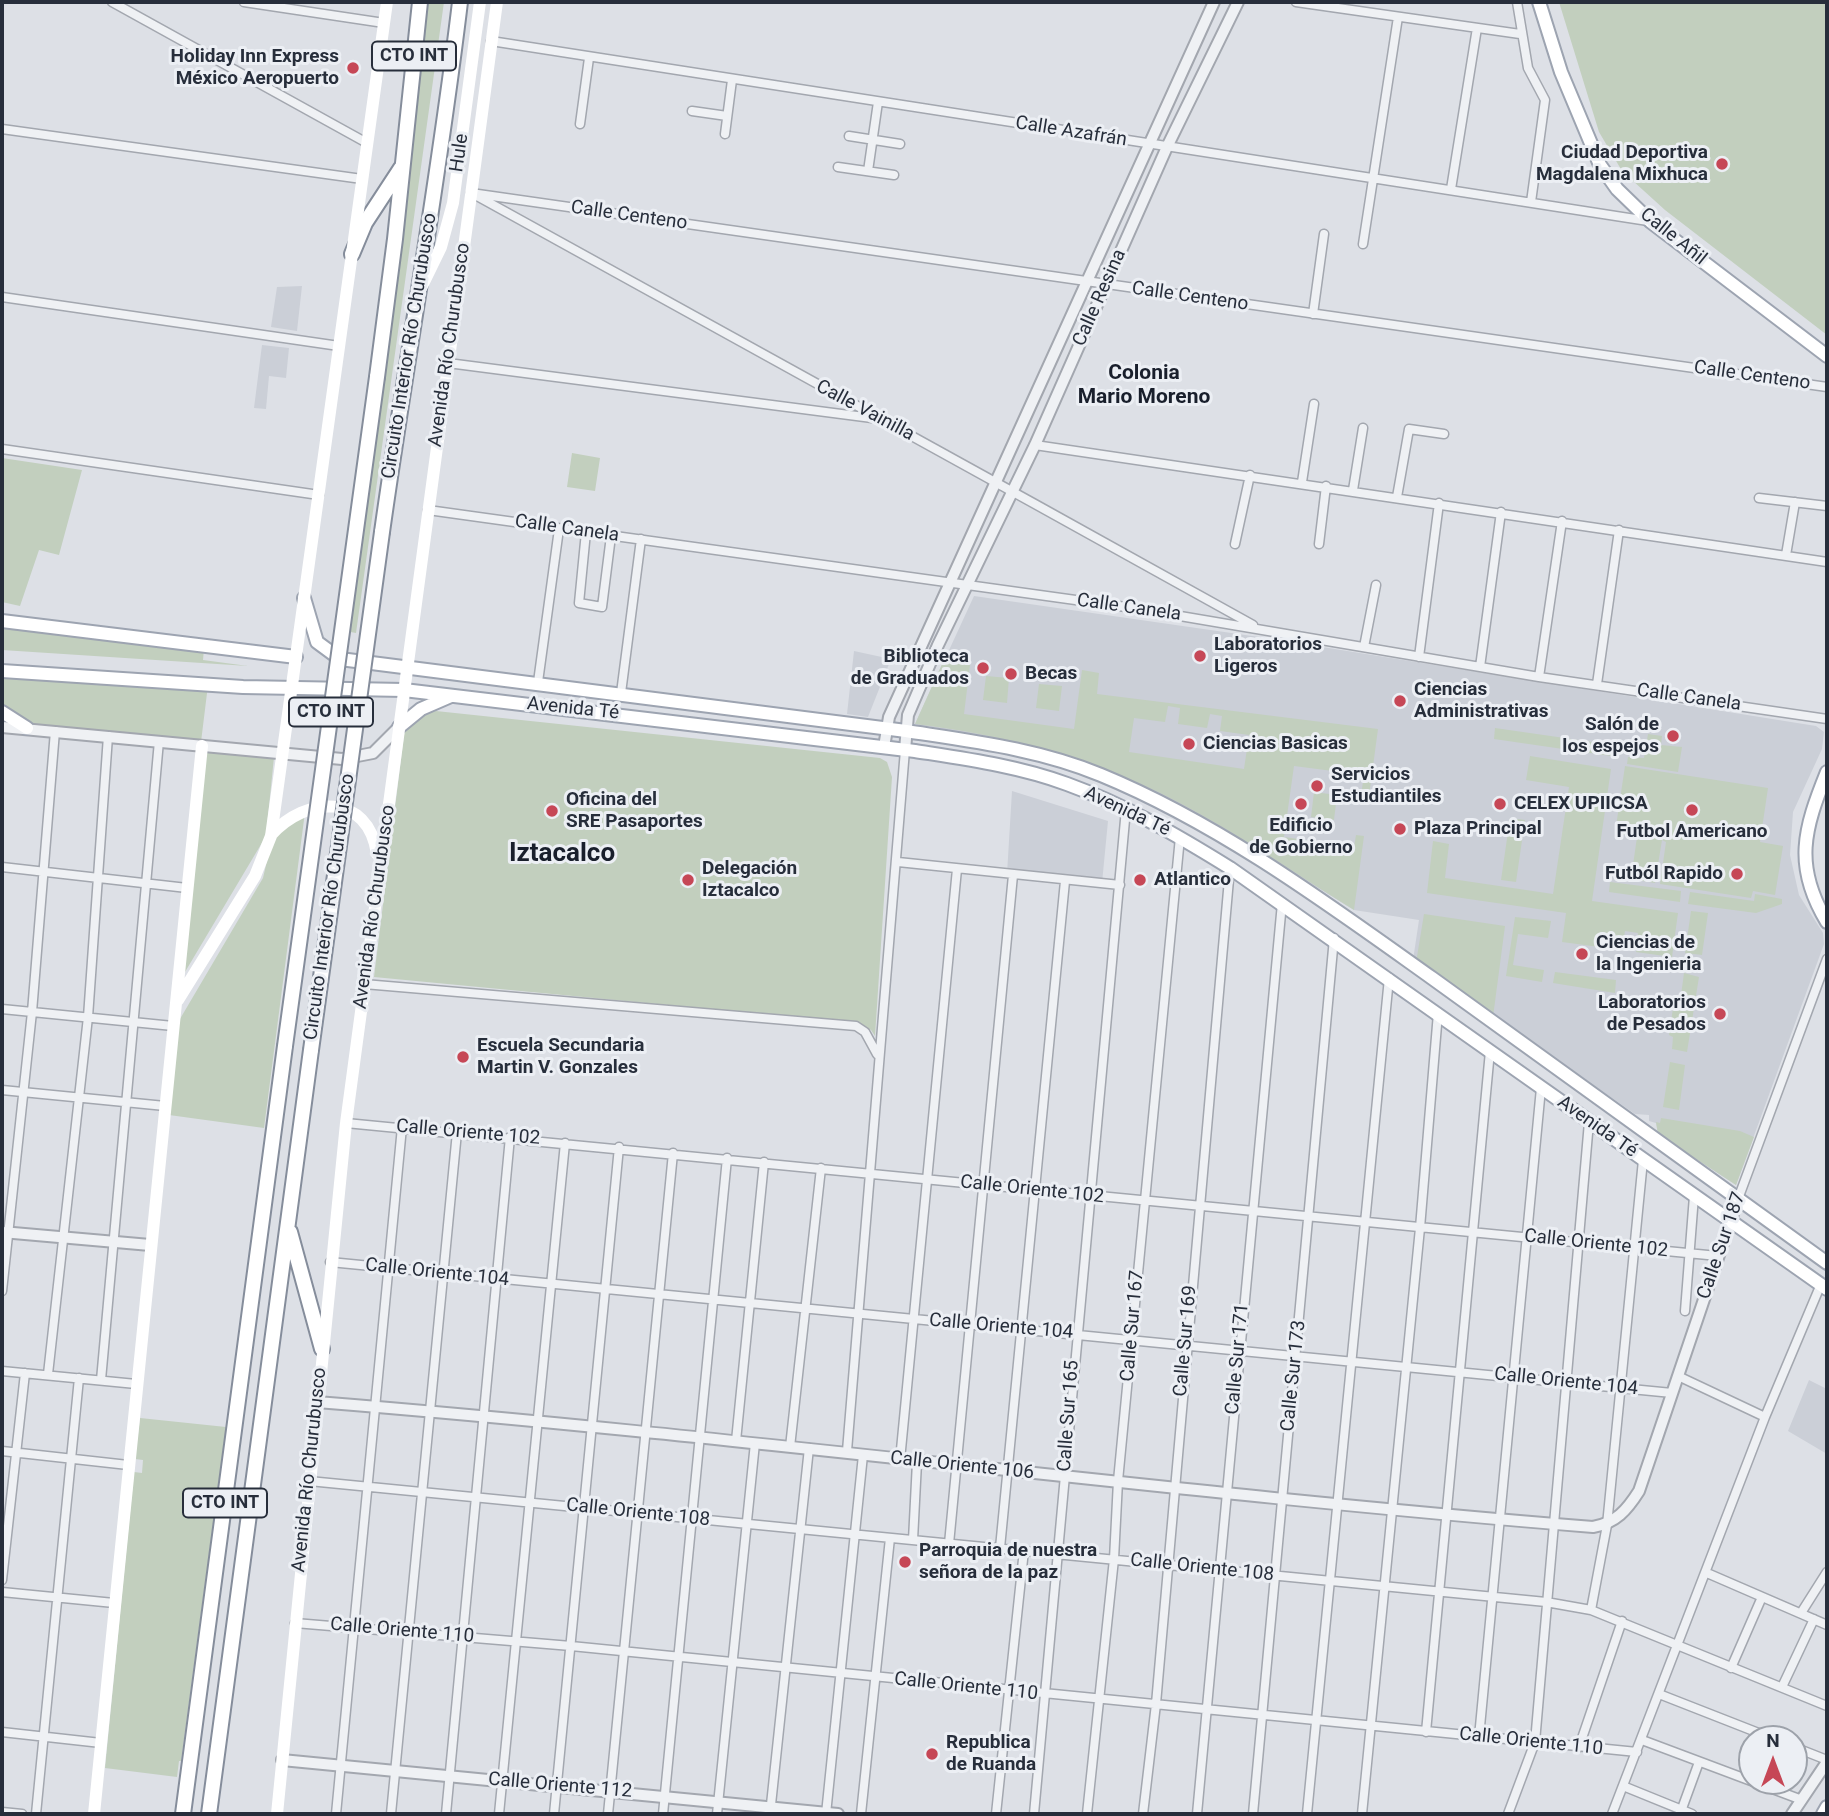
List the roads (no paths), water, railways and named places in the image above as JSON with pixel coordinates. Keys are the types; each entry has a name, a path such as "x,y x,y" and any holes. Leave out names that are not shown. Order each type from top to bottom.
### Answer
{"highway":[{"name":"Circuito Interior Río Churubusco","path":"183,1814 396,239 401,167 420,2"},
{"name":"Circuito Interior Río Churubusco","path":"209,1814 382,532 416,297 443,138 460,2"},
{"path":"352,254 365,223 401,167"},
{"path":"288,1219 322,1349"}],"main road":[{"name":"CTO INT","path":"176,1003 255,876 271,836 387,2"},
{"name":"Hule","path":"416,297 441,247 453,202 480,2"},
{"name":"Avenida Río Churubusco","path":"277,1814 330,1262 346,1123 496,2"},
{"name":"Calle Añil","path":"1539,2 1561,72 1600,165 1617,189 1651,222 1827,356"},
{"name":"Avenida Té","path":"304,598 314,636 329,654 340,659 538,682 988,743 1055,759 1099,774 1185,815 1377,939 1827,1263"},
{"path":"2,621 296,657"},
{"name":"Avenida Té","path":"2,671 292,689 404,690 884,747 986,762 1052,779 1126,808 1230,867 1824,1287"},
{"path":"399,727 421,709 451,696"},
{"path":"2,712 27,729"},
{"name":"CTO INT","path":"94,1814 202,746"},
{"path":"1827,772 1811,811 1804,853 1811,893 1827,922"},
{"path":"271,836 302,810 324,806 341,809 358,816 371,829 380,868"},
{"path":"1823,1814 1827,1807"}],"street":[{"path":"112,2 367,143"},
{"path":"244,2 384,23"},
{"name":"Calle Resina","path":"884,747 886,728 949,582 998,481 1214,2"},
{"name":"Calle Resina","path":"905,750 908,715 1035,445 1167,147 1238,2"},
{"path":"1296,2 1520,34"},
{"path":"1517,2 1520,34 1528,68 1545,100 1531,202"},
{"path":"1363,244 1398,17"},
{"path":"1451,189 1477,28"},
{"name":"Calle Azafrán","path":"491,41 1651,222"},
{"path":"580,124 589,58"},
{"path":"724,134 732,80"},
{"path":"868,171 878,102"},
{"path":"692,111 727,116"},
{"path":"2,129 362,179"},
{"path":"849,136 900,144"},
{"path":"838,167 894,175"},
{"name":"Calle Centeno","path":"471,193 1105,286 1827,387"},
{"name":"Calle Vainilla","path":"471,193 878,419 1014,489 1259,628"},
{"path":"1313,314 1324,234"},
{"path":"2,297 339,346"},
{"path":"448,363 878,419"},
{"path":"1302,482 1314,404"},
{"path":"1353,490 1363,428"},
{"path":"1397,496 1409,429 1444,434"},
{"path":"1035,445 1397,496 1827,562"},
{"path":"2,449 318,495"},
{"path":"1235,544 1250,475"},
{"path":"1319,544 1326,486"},
{"path":"1759,498 1827,506"},
{"path":"1786,555 1795,502"},
{"path":"1419,657 1439,503"},
{"name":"Calle Canela","path":"428,510 1259,628 1539,677 1827,719"},
{"path":"1480,667 1501,512"},
{"path":"1539,677 1562,521"},
{"path":"538,682 559,529"},
{"path":"1597,684 1619,530"},
{"path":"586,532 579,603 601,607 611,536"},
{"path":"621,693 641,539"},
{"path":"1364,647 1376,585"},
{"path":"2,727 342,759 364,757 380,748 399,727"},
{"path":"2,1291 5,1232 32,1012 55,731"},
{"path":"48,1374 61,1237 88,1017 108,736"},
{"path":"101,1380 159,741"},
{"path":"847,1451 871,1174 878,1057 898,862 905,750"},
{"name":"Calle Sur 165","path":"1034,1814 1059,1554 1088,1196 1126,808"},
{"name":"Calle Sur 167","path":"1087,1814 1114,1559 1118,1481 1180,837"},
{"path":"898,862 1119,885"},
{"path":"2,867 187,888"},
{"name":"Calle Sur 169","path":"1143,1814 1156,1704 1185,1344 1230,867"},
{"path":"900,1460 957,869"},
{"path":"949,1544 954,1466 1013,875"},
{"path":"1000,1548 1065,881"},
{"name":"Calle Sur 171","path":"1198,1814 1238,1349 1282,903"},
{"name":"Calle Sur 173","path":"1253,1814 1334,938"},
{"name":"Calle Sur 187","path":"1607,1525 1628,1509 1639,1492 1738,1199 1827,959"},
{"path":"1307,1814 1389,978"},
{"path":"364,984 856,1026 865,1032 878,1057"},
{"path":"2,1009 173,1026"},
{"path":"1362,1814 1420,1228 1438,1013"},
{"path":"1426,1731 1437,1591 1490,1051"},
{"path":"1479,1737 1541,1088"},
{"path":"2,1090 165,1107"},
{"path":"1508,1814 1535,1742 1589,1122"},
{"name":"Calle Oriente 102","path":"346,1123 619,1147 1035,1191 1718,1256"},
{"path":"336,1814 402,1127"},
{"path":"391,1814 457,1132"},
{"path":"446,1814 510,1137"},
{"path":"499,1814 565,1143"},
{"path":"554,1814 619,1147"},
{"path":"608,1814 673,1153"},
{"path":"663,1814 727,1158"},
{"path":"1591,1610 1607,1525 1643,1160"},
{"path":"736,1441 764,1162"},
{"path":"790,1447 821,1168"},
{"name":"Calle Sur 187","path":"1685,1311 1694,1196"},
{"path":"5,1232 150,1245"},
{"name":"Calle Oriente 104","path":"330,1262 1672,1393"},
{"path":"1612,1814 1765,1417 1824,1287"},
{"path":"2,1371 136,1384"},
{"path":"2,1580 25,1373"},
{"path":"1678,1376 1765,1417"},
{"path":"36,1814 55,1597 79,1378"},
{"name":"Calle Oriente 106","path":"317,1402 847,1451 954,1466 1553,1524 1593,1527 1607,1525"},
{"path":"717,1814 755,1443"},
{"path":"770,1811 809,1448"},
{"path":"2,1451 128,1465"},
{"path":"826,1814 863,1455"},
{"path":"913,1540 917,1462"},
{"name":"Calle Oriente 108","path":"309,1481 1546,1602 1591,1610 1622,1621 1827,1706"},
{"path":"861,1814 890,1538"},
{"path":"996,1814 1024,1550"},
{"path":"1801,1613 1827,1572"},
{"path":"1707,1573 1827,1625"},
{"path":"2,1592 114,1603"},
{"path":"1731,1668 1762,1597"},
{"path":"1782,1687 1814,1619"},
{"path":"1579,1747 1622,1621"},
{"name":"Calle Oriente 110","path":"295,1623 570,1646 1637,1752"},
{"path":"1659,1695 1738,1725"},
{"path":"2,1732 101,1743"},
{"path":"1642,1740 1802,1800"},
{"path":"1792,1814 1827,1761 1808,1753"},
{"name":"Calle Oriente 112","path":"282,1760 610,1790 718,1802 770,1811 838,1814"},
{"path":"1681,1812 1699,1762"},
{"path":"1623,1786 1681,1812 1692,1814"},
{"path":"2,1812 22,1814"}],"place":[{"name":"Holiday Inn Express México Aeropuerto","path":"353,68"},
{"name":"Ciudad Deportiva Magdalena Mixhuca","path":"1722,164"},
{"name":"Laboratorios Ligeros","path":"1200,656"},
{"name":"Biblioteca de Graduados","path":"983,668"},
{"name":"Becas","path":"1011,674"},
{"name":"Ciencias Administrativas","path":"1400,701"},
{"name":"Salón de los espejos","path":"1673,736"},
{"name":"Ciencias Basicas","path":"1189,744"},
{"name":"Servicios Estudiantiles","path":"1317,786"},
{"name":"Edificio de Gobierno","path":"1301,804"},
{"name":"CELEX UPIICSA","path":"1500,804"},
{"name":"Futbol Americano","path":"1692,810"},
{"name":"Oficina del SRE Pasaportes","path":"552,811"},
{"name":"Plaza Principal","path":"1400,829"},
{"name":"Futból Rapido","path":"1737,874"},
{"name":"Delegación Iztacalco","path":"688,880"},
{"name":"Atlantico","path":"1140,880"},
{"name":"Ciencias de la Ingenieria","path":"1582,954"},
{"name":"Laboratorios de Pesados","path":"1720,1014"},
{"name":"Escuela Secundaria Martin V. Gonzales","path":"463,1057"},
{"name":"Parroquia de nuestra señora de la paz","path":"905,1562"},
{"name":"Republica de Ruanda","path":"932,1754"}],"district":[{"name":"Colonia Mario Moreno","path":"1144,386"},
{"name":"Iztacalco","path":"562,854"}]}
